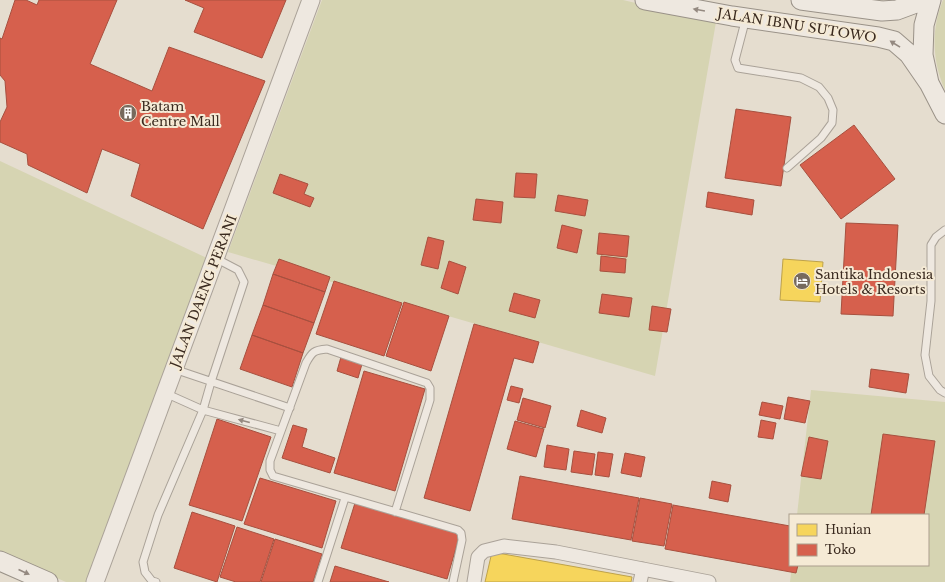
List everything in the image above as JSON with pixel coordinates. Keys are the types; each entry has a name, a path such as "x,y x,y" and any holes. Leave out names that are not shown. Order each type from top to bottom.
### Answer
{"main road":[{"name":"JALAN IBNU SUTOWO","path":"645,0 737,11 894,41 909,54 929,83"},
{"name":"JALAN IBNU SUTOWO","path":"801,0 882,11 898,10 924,0"},
{"path":"931,0 924,25 923,54 929,83 945,114"},
{"path":"0,561 48,582"}],"street":[{"name":"JALAN DAENG PERANI","path":"95,582 311,0"},
{"path":"474,582 478,557 484,550 504,546 556,552 641,576 709,582"}],"lane":[{"path":"737,11 735,60 738,68 801,78 819,87 828,98 833,110 832,123 821,138 787,168"},
{"path":"945,230 936,237 931,245 931,301 925,355 929,376 940,390 945,393"},
{"path":"156,582 152,581 145,572 143,562 158,515 203,410 244,282 238,270 215,258"},
{"path":"396,512 430,400 430,388 427,383 327,349 310,354 270,461 270,470 273,476 345,498 458,530 461,533 462,540 453,582"},
{"path":"173,369 290,408"},
{"path":"165,393 203,410 281,431"},
{"path":"318,582 345,498"}],"shaded area":[{"path":"322,0 623,0 716,22 655,376 228,252"},
{"path":"943,0 945,0 945,90 935,56 936,22"},
{"path":"0,161 209,259 86,582 66,582 0,553"},
{"path":"811,390 945,402 945,582 790,582 792,566 929,566 929,514 797,514"}],"building: Hunian":[{"name":"Santika Indonesia Hotels & Resorts","path":"783,259 823,262 820,302 780,300"},
{"path":"492,552 632,577 631,582 485,582"}],"building: Toko":[{"name":"Batam Centre Mall","path":"15,0 26,0 37,5 39,0 117,0 90,64 152,91 169,47 265,81 203,229 131,196 140,164 102,149 87,193 28,165 27,154 0,142 0,122 7,107 5,81 0,75 0,38 2,39"},
{"path":"185,0 286,0 262,58 194,32 204,8"},
{"path":"736,109 791,117 781,186 725,178"},
{"path":"854,125 895,179 841,219 800,165"},
{"path":"516,173 537,174 535,198 514,197"},
{"path":"280,174 308,184 304,194 314,198 310,207 273,193"},
{"path":"708,192 754,200 752,215 706,207"},
{"path":"558,195 588,200 585,216 555,211"},
{"path":"476,199 503,202 501,223 473,220"},
{"path":"846,223 898,225 893,316 841,314"},
{"path":"562,225 582,230 577,253 557,248"},
{"path":"599,233 629,236 627,257 597,254"},
{"path":"428,237 444,241 438,269 421,265"},
{"path":"601,256 626,259 625,273 600,271"},
{"path":"279,259 330,277 325,292 273,274"},
{"path":"449,261 466,267 458,294 441,288"},
{"path":"273,274 325,292 314,323 263,305"},
{"path":"334,281 402,303 384,356 316,334"},
{"path":"514,293 540,300 535,318 509,311"},
{"path":"602,294 632,298 629,317 599,313"},
{"path":"404,302 449,316 431,371 386,356"},
{"path":"263,305 314,323 303,353 252,335"},
{"path":"652,306 671,309 667,332 649,330"},
{"path":"474,324 539,342 533,363 514,358 470,511 424,498"},
{"path":"252,335 303,353 292,387 240,369"},
{"path":"341,357 362,364 358,378 337,371"},
{"path":"871,369 909,374 906,393 869,387"},
{"path":"364,371 425,389 395,491 334,473"},
{"path":"511,386 523,389 519,403 507,400"},
{"path":"788,397 810,401 805,423 784,419"},
{"path":"523,398 551,406 545,428 517,420"},
{"path":"762,402 783,406 780,419 759,415"},
{"path":"581,410 606,418 602,433 577,426"},
{"path":"217,419 271,437 242,521 189,505"},
{"path":"761,420 776,423 773,439 758,437"},
{"path":"515,421 544,429 536,457 507,449"},
{"path":"293,425 307,429 302,447 335,458 330,473 282,458"},
{"path":"883,434 935,441 924,514 871,514"},
{"path":"809,437 828,441 821,479 801,476"},
{"path":"547,445 569,449 566,470 544,467"},
{"path":"574,451 595,454 592,475 571,472"},
{"path":"598,452 613,454 609,477 595,475"},
{"path":"625,453 645,457 641,477 621,473"},
{"path":"520,476 639,498 631,540 512,519"},
{"path":"260,478 336,501 322,548 244,524"},
{"path":"712,481 731,485 728,502 709,498"},
{"path":"640,498 672,504 664,546 632,541"},
{"path":"355,503 460,534 447,579 341,548"},
{"path":"673,505 789,526 789,566 798,566 796,573 665,549"},
{"path":"192,512 235,526 217,582 174,568"},
{"path":"237,527 274,539 260,582 236,582 220,577"},
{"path":"275,539 322,554 313,582 261,582"},
{"path":"335,566 389,582 330,582"}],"place":[{"name":"Batam Centre Mall","path":"128,113"},
{"name":"Santika Indonesia Hotels & Resorts","path":"802,281"}]}
